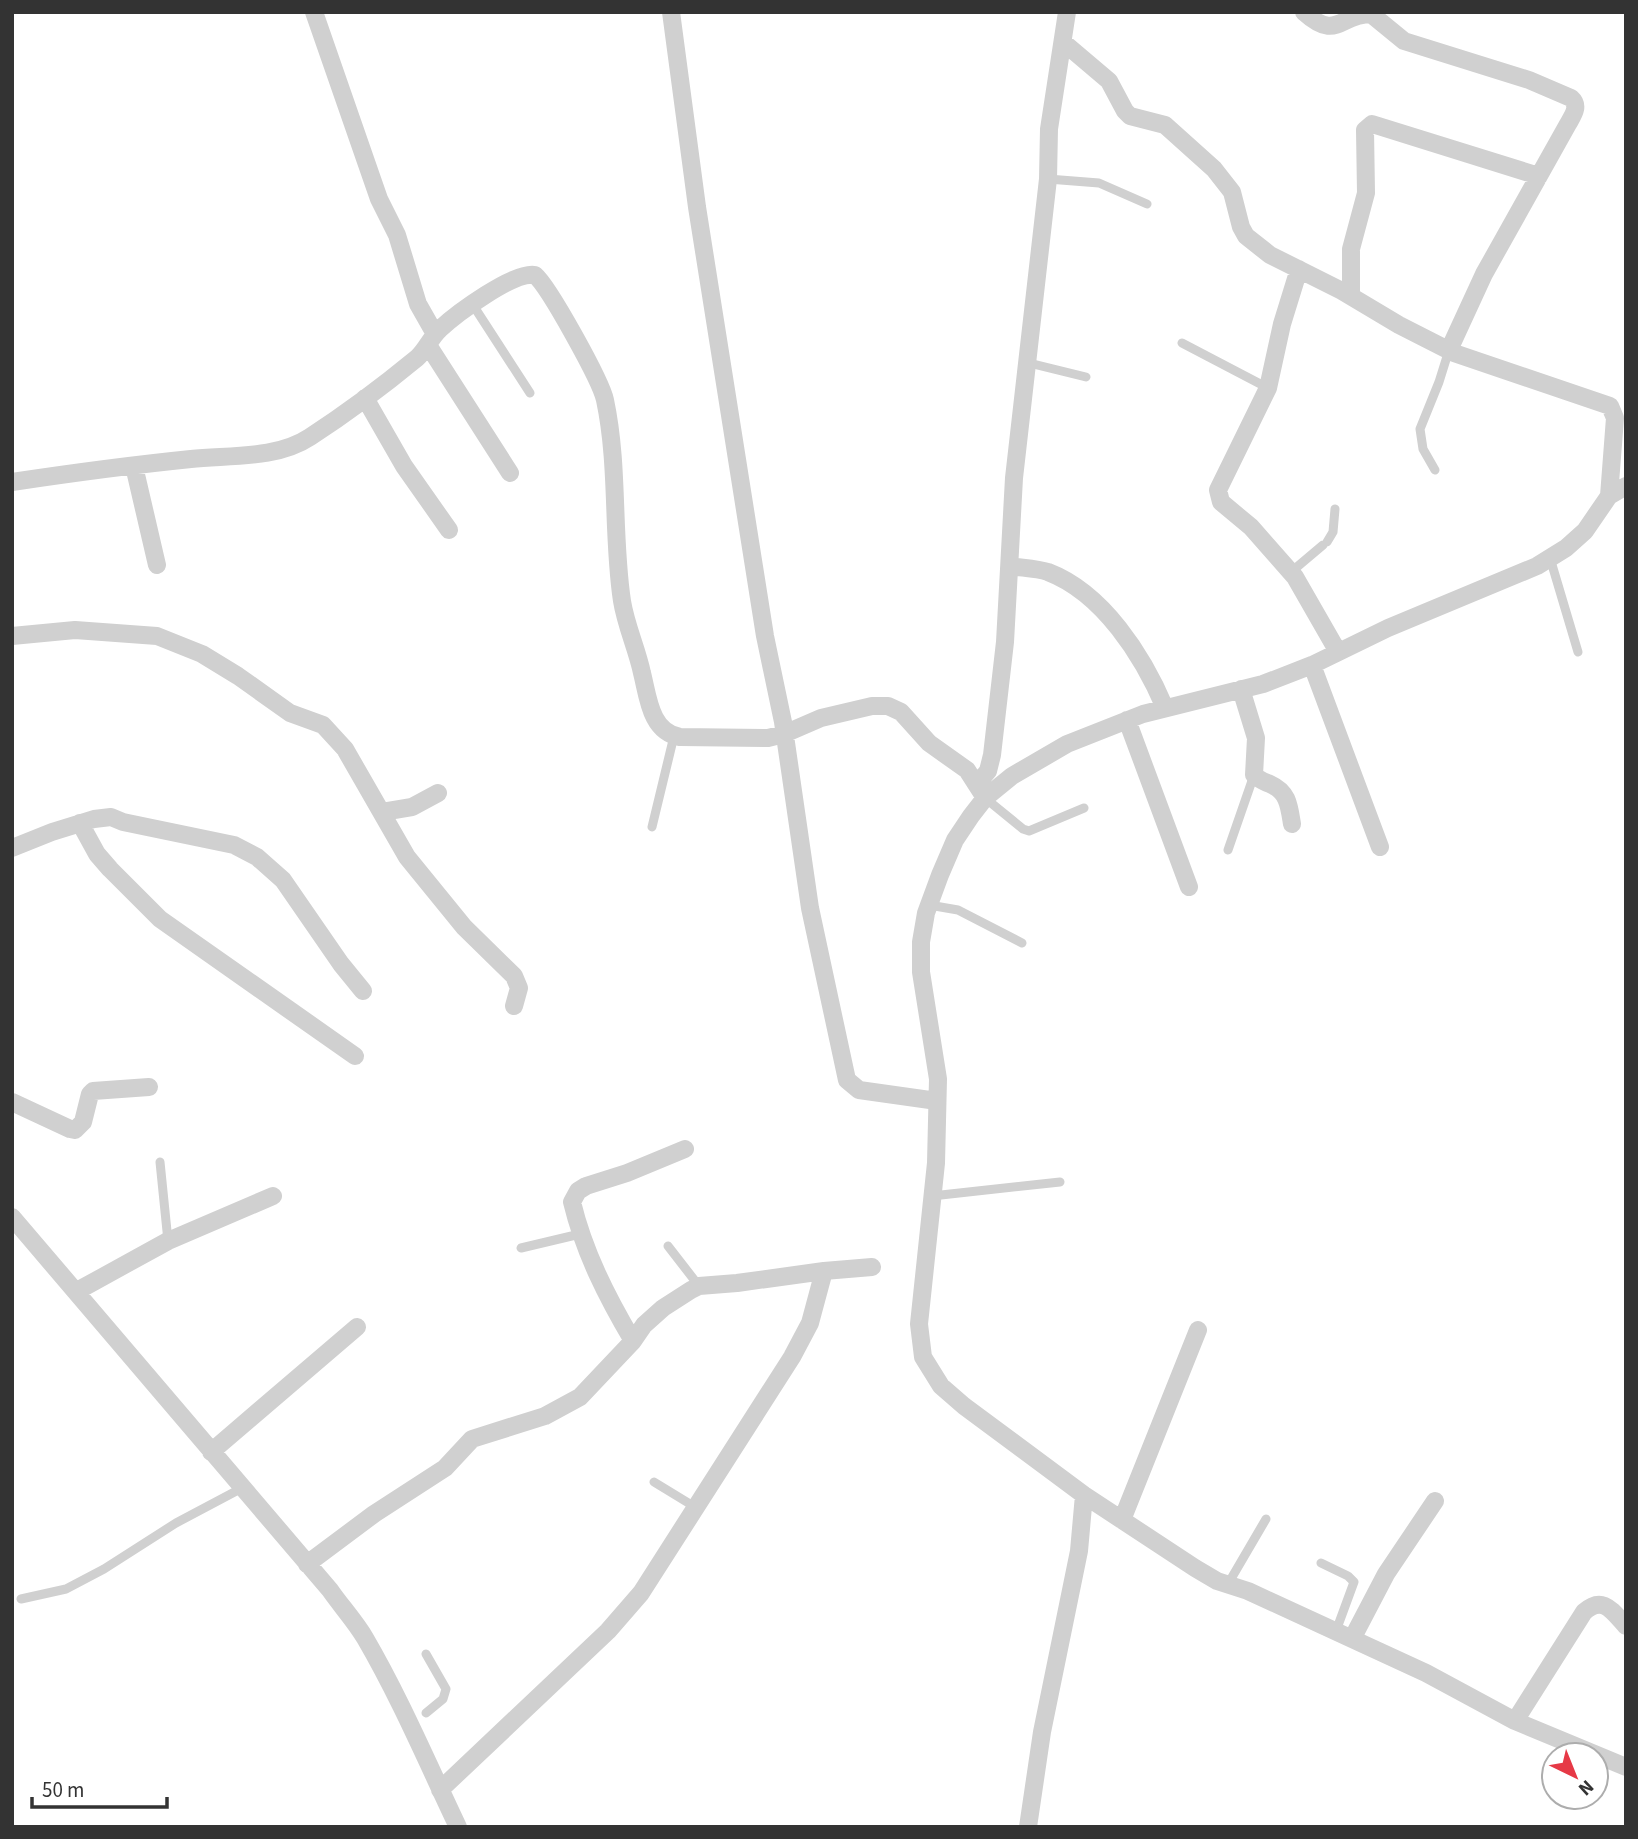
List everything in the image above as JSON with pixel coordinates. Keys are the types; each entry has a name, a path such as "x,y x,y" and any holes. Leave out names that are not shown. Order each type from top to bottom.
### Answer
{"street":[{"path":"314,12 375,188 397,234 431,340 510,473"},
{"path":"671,12 697,207 765,636 784,734 810,908 847,1080 859,1090 937,1101"},
{"path":"1067,12 1049,129 1048,179 1014,478 1010,566 992,755 981,791 955,840 929,905 921,942 921,972 937,1079 936,1163 919,1324 923,1357 941,1386 964,1406 1084,1495 1195,1568 1426,1673 1515,1721 1626,1767"},
{"path":"1304,12 1313,21 1327,27 1371,14 1404,41 1529,80 1571,98 1576,107 1484,274 1449,350"},
{"path":"1063,42 1109,82 1130,116 1165,125 1214,169 1232,192 1246,236 1270,255 1449,350 1610,406 1615,418 1609,496"},
{"path":"1351,296 1351,250 1366,193 1365,130 1368,126 1372,124 1539,176"},
{"path":"1299,269 1282,324 1268,388 1217,495 1221,502 1251,527 1291,572 1338,652"},
{"path":"12,482 286,449 309,438 365,398 419,356 431,340 473,305 504,284 530,274 535,275 561,313 605,398 623,603 650,711 660,725 674,736 768,738 821,718 872,706 888,706 901,712 929,743 967,771 981,791"},
{"path":"365,398 404,466 449,530"},
{"path":"134,466 157,565"},
{"path":"981,791 1067,744 1165,708 1264,684 1312,665 1388,628 1537,566 1566,548 1586,530 1609,496 1626,486"},
{"path":"1010,566 1045,571 1065,580 1096,602 1137,654 1151,676 1165,708"},
{"path":"12,636 75,630 157,636 202,654 289,713 323,725 345,749 398,844 420,874 464,927 514,976 519,988 514,1006"},
{"path":"1312,665 1380,847"},
{"path":"1241,689 1256,738 1254,775 1284,792 1292,824"},
{"path":"1127,720 1189,887"},
{"path":"382,812 412,807 438,793"},
{"path":"13,849 52,832 111,817 245,849 283,880 363,991"},
{"path":"80,823 103,861 160,919 355,1056"},
{"path":"12,1102 75,1130 83,1122 93,1091 149,1087"},
{"path":"633,1342 608,1298 580,1234 572,1202 578,1191 685,1149"},
{"path":"77,1292 167,1241 273,1196"},
{"path":"12,1217 307,1564 364,1637 418,1719 440,1790 458,1827"},
{"path":"307,1564 374,1514 436,1475 472,1439 545,1416 580,1397 633,1342 644,1325 663,1308 699,1286 872,1267"},
{"path":"440,1790 608,1631 641,1593 792,1357 810,1323 824,1271"},
{"path":"211,1452 357,1327"},
{"path":"1122,1520 1198,1330"},
{"path":"1028,1827 1042,1732 1079,1551 1084,1495"},
{"path":"1344,1635 1435,1501"},
{"path":"1515,1721 1584,1612 1591,1606 1602,1604 1608,1607 1626,1626"}],"lane":[{"path":"1048,179 1099,183 1147,204"},
{"path":"473,305 530,393"},
{"path":"1182,343 1268,388"},
{"path":"1435,470 1423,449 1420,429 1449,350"},
{"path":"1029,363 1086,377"},
{"path":"1291,572 1325,543 1333,532 1335,509"},
{"path":"1550,558 1578,652"},
{"path":"652,827 674,736"},
{"path":"1228,850 1254,775"},
{"path":"981,791 1023,829 1029,831 1084,808"},
{"path":"929,905 958,910 1022,943"},
{"path":"160,1162 167,1241"},
{"path":"932,1196 1060,1182"},
{"path":"521,1248 580,1234"},
{"path":"668,1246 699,1286"},
{"path":"654,1482 695,1507"},
{"path":"21,1599 66,1589 104,1569 176,1522 242,1488"},
{"path":"1228,1584 1266,1519"},
{"path":"1321,1563 1348,1576 1354,1583 1344,1635"},
{"path":"418,1719 443,1699 446,1689 426,1654"}]}
